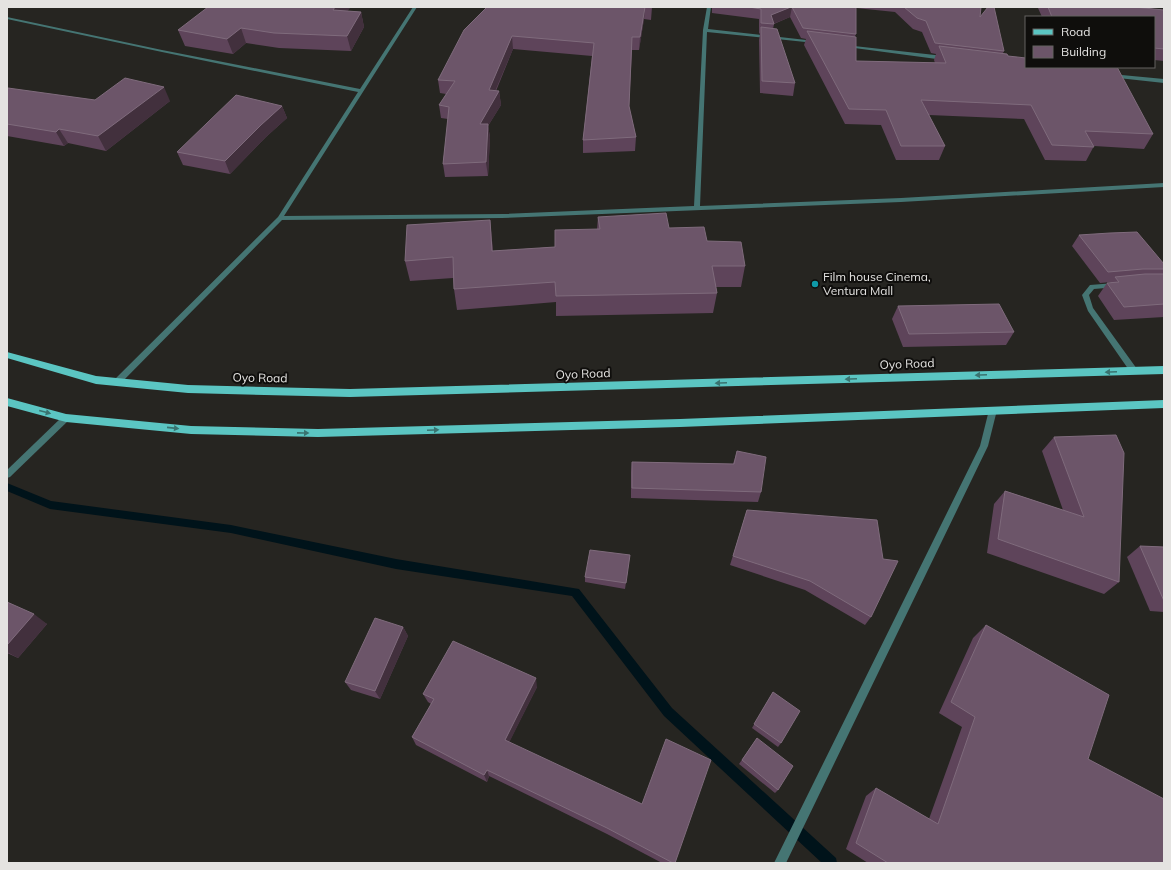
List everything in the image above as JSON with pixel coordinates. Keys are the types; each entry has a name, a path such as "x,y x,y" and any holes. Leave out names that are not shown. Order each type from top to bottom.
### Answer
{"main road":[{"name":"Oyo Road","path":"7,355 96,380 188,389 350,393 1164,370"},
{"path":"7,402 66,418 191,430 318,433 680,423 1164,404"}],"street":[{"path":"117,382 280,218 415,7"},
{"path":"697,208 706,30 709,7"},
{"path":"7,18 162,52 361,91"},
{"path":"706,30 824,43"},
{"path":"839,45 954,59"},
{"path":"1101,75 1164,81"},
{"path":"280,218 502,216 901,200 1164,185"},
{"path":"1121,284 1092,287 1085,295 1090,309 1134,371"},
{"path":"781,861 984,446 993,410"},
{"path":"7,475 66,418"}],"building":[{"path":"208,7 335,7 333,10 361,12 347,36 274,33 241,28 227,39 178,30"},
{"path":"487,7 645,7 640,37 632,37 629,106 636,137 583,140 594,43 512,36 489,90 499,91 480,124 488,124 486,162 443,164 449,107 439,105 455,81 438,80 464,30"},
{"path":"749,7 791,7 771,15 774,24 761,23 761,9"},
{"path":"792,7 856,7 856,34 803,28"},
{"path":"904,7 981,7 980,17 988,7 994,7 1004,51 935,43 926,21 917,18"},
{"path":"1048,7 1134,7 1164,10 1164,49 1155,48 1155,16 1052,16"},
{"path":"761,27 777,29 795,83 762,81"},
{"path":"807,31 856,37 856,61 946,63 939,46 1007,54 1008,56 1025,58 1025,68 1118,68 1153,134 1085,131 1094,147 1052,145 1031,105 921,100 945,146 901,146 886,110 849,109"},
{"path":"125,78 164,87 98,136 59,129 56,132 7,124 8,88 95,100"},
{"path":"236,95 282,106 225,161 177,152"},
{"path":"666,213 669,228 704,227 707,241 741,242 745,266 712,266 717,293 556,296 555,282 454,289 453,257 405,261 407,225 490,220 492,251 555,247 555,230 600,229 598,217"},
{"path":"1137,232 1164,264 1164,269 1108,272 1079,235 1110,233"},
{"path":"1164,274 1164,304 1124,307 1107,283 1119,282 1115,277"},
{"path":"999,304 1014,332 909,334 898,306"},
{"path":"1116,435 1124,453 1119,582 998,539 1005,491 1084,517 1054,437"},
{"path":"737,451 766,457 761,492 632,488 632,462 734,464"},
{"path":"747,510 877,520 883,559 898,561 871,617 810,581 733,556"},
{"path":"1140,546 1164,547 1164,601"},
{"path":"590,550 630,555 626,583 585,577"},
{"path":"7,602 34,614 7,645"},
{"path":"375,618 403,627 375,691 345,682"},
{"path":"986,625 1109,695 1088,759 1164,799 1164,863 888,863 856,843 876,788 938,824 975,717 951,702"},
{"path":"453,641 536,678 505,740 642,804 666,739 711,760 675,863 607,828 487,770 484,775 412,737 434,699 423,694"},
{"path":"773,692 800,711 781,743 754,724"},
{"path":"757,738 793,766 778,790 742,760"}],"waterway":[{"path":"7,487 50,505 231,529 396,564 575,592 668,712 831,863"}],"place":[{"name":"Film house Cinema, Ventura Mall","path":"815,284"}]}
